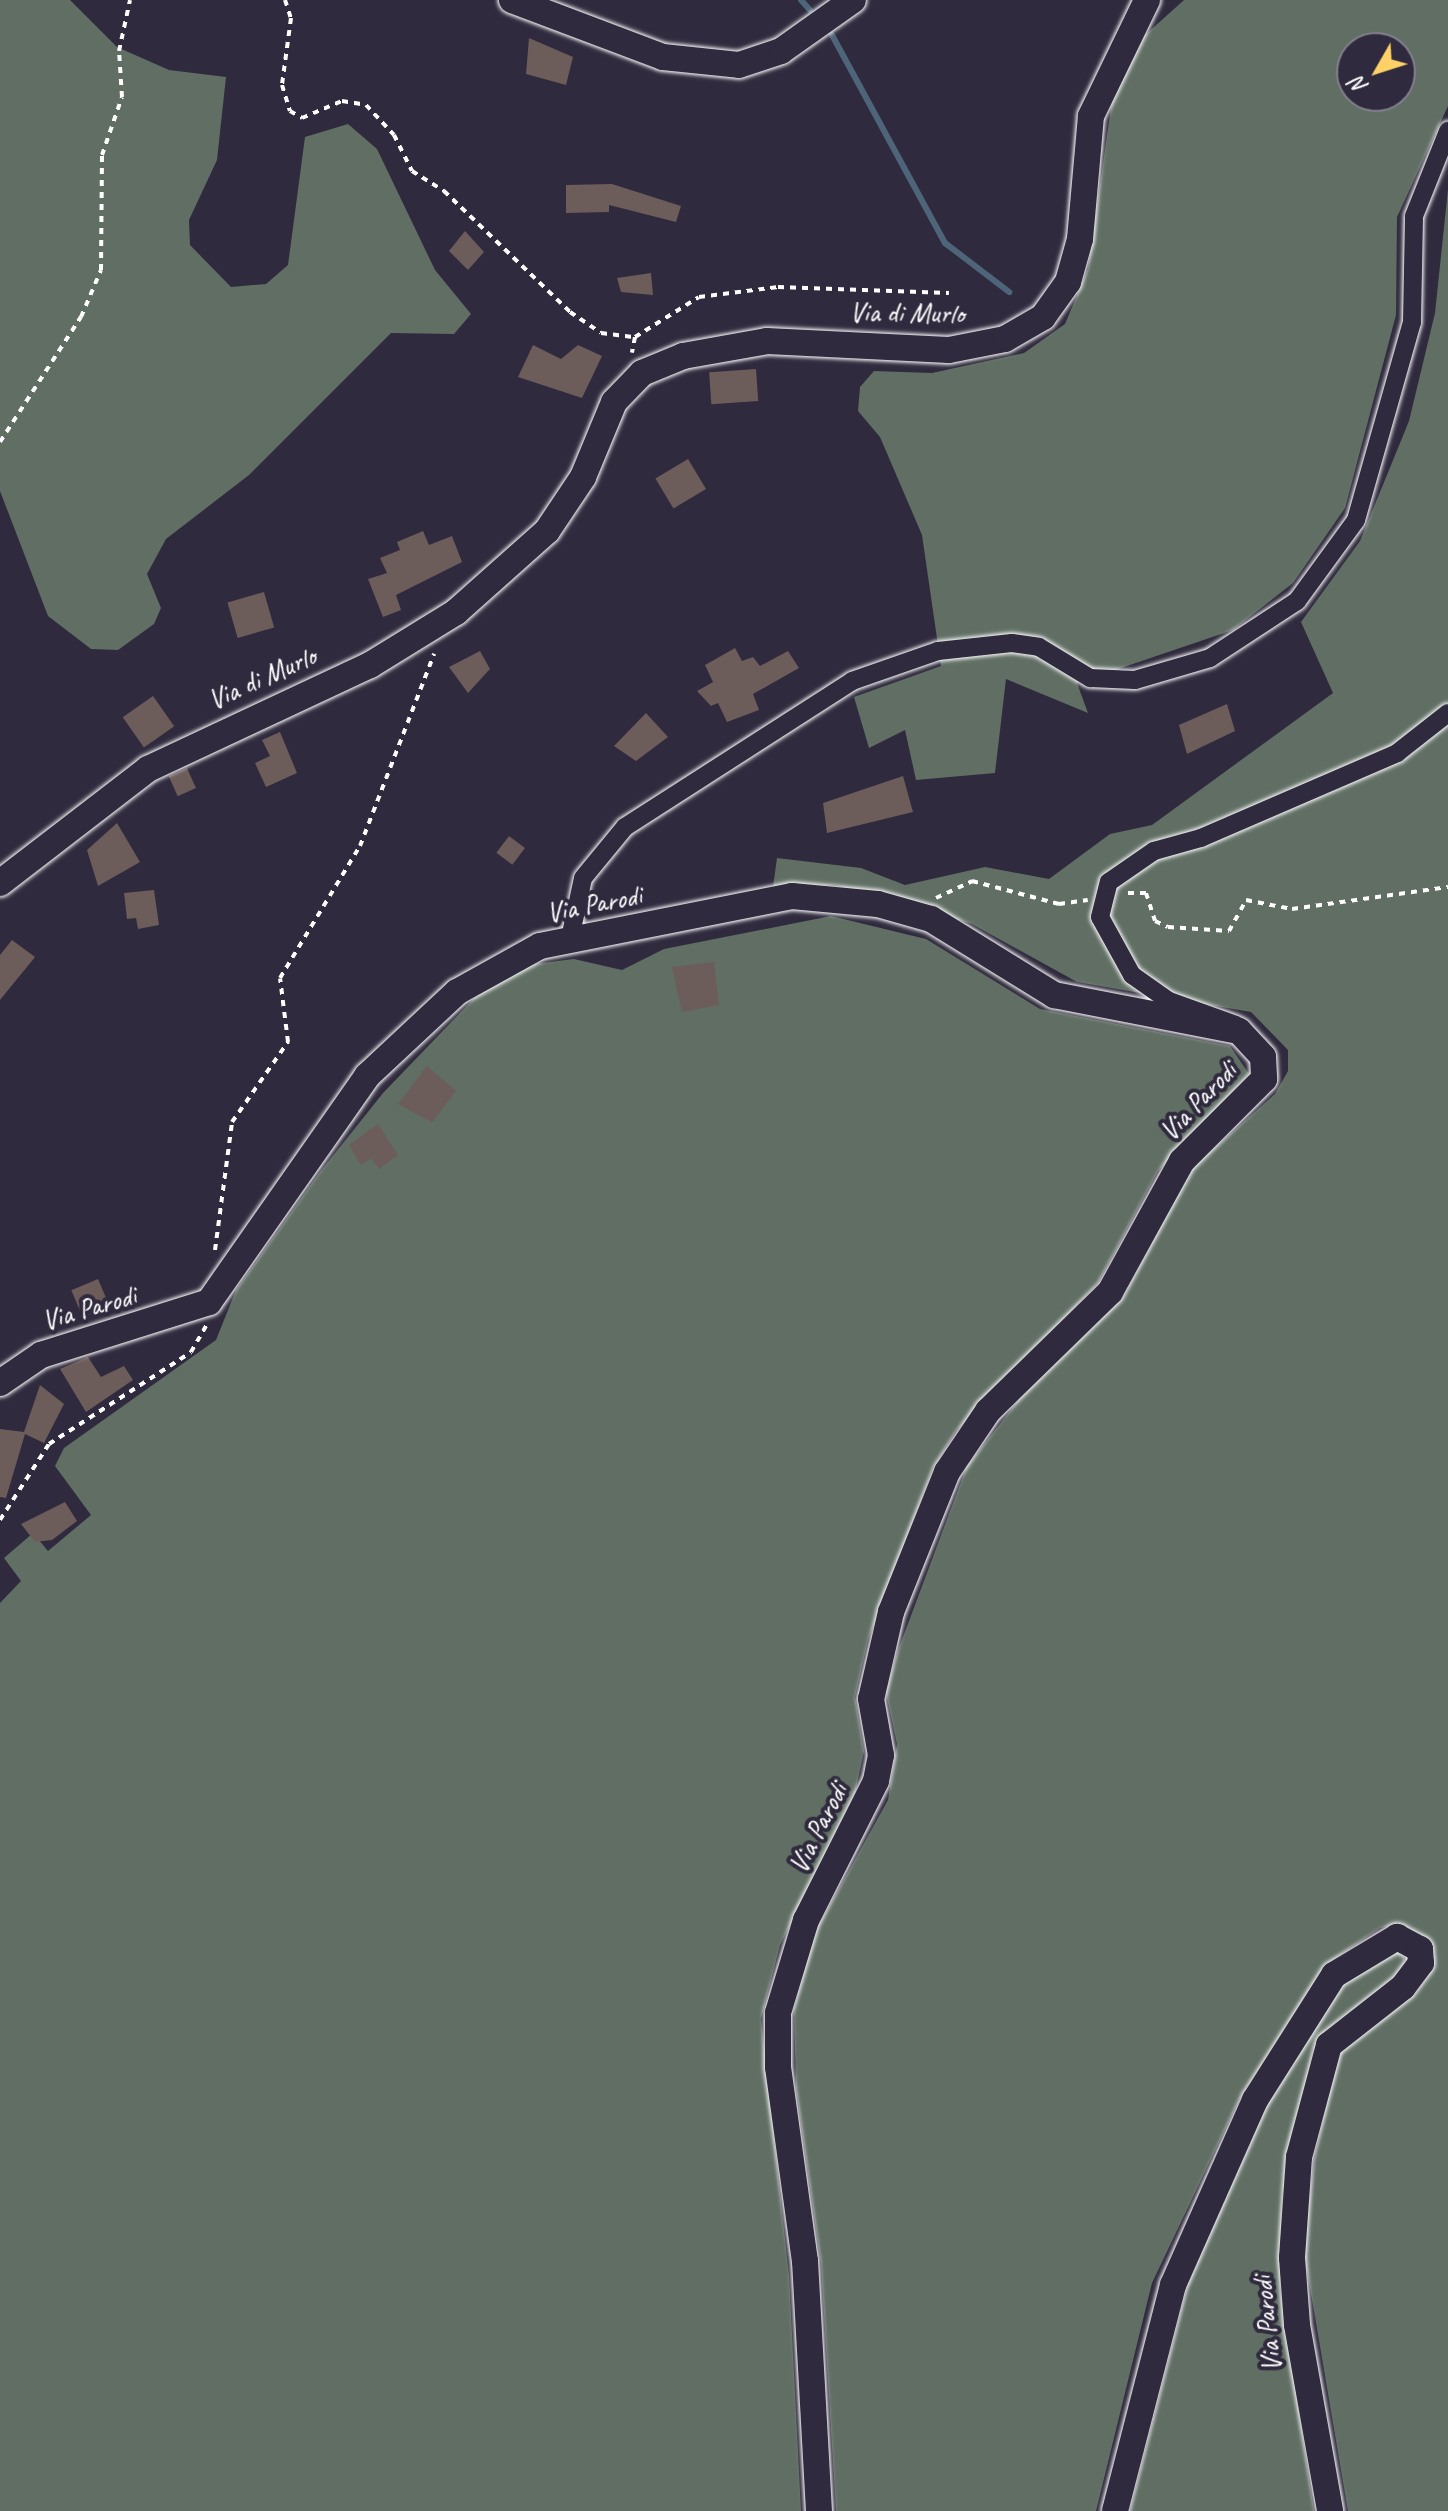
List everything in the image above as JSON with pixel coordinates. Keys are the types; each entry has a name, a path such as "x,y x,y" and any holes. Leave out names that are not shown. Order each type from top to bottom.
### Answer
{"street":[{"path":"512,0 663,57 739,65 781,51 853,0"},
{"name":"Via di Murlo","path":"0,883 148,769 370,665 456,612 547,531 583,477 625,387 661,364 739,345 949,350 1015,335 1043,317 1068,282 1080,239 1091,116 1147,0"},
{"path":"569,943 571,907 583,878 625,827 852,681 938,651 1012,643 1039,647 1090,678 1135,680 1210,658 1297,601 1356,520 1412,322 1414,216 1448,131"},
{"path":"1239,1031 1230,1019 1169,1001 1132,975 1107,935 1101,897 1131,863 1397,753 1448,713"},
{"name":"Via Parodi","path":"0,1383 41,1355 201,1308 367,1076 485,972 540,946 569,943 792,896 903,909 1054,995 1239,1031 1263,1057 1264,1079 1182,1161 1110,1292 988,1411 947,1472 876,1664 871,1699 881,1755 876,1781 787,1965 778,2067 805,2261 819,2511"},
{"name":"Via Parodi","path":"1115,2511 1173,2285 1255,2100 1334,1975 1397,1937 1420,1949 1421,1963 1403,1987 1329,2045 1299,2157 1292,2258 1297,2325 1330,2511"}],"path":[{"path":"0,442 81,317 101,270 102,155 122,97 119,51 130,0"},
{"path":"285,0 291,18 282,85 290,111 302,118 342,101 366,105 394,135 412,171 444,191 489,241 601,333 635,337 699,297 778,287 949,293"},
{"path":"625,387 635,337"},
{"path":"214,1254 232,1122 288,1042 280,978 360,846 385,769 410,723 418,679 437,649"},
{"path":"903,909 972,881 1059,904 1142,890 1155,921 1168,927 1229,931 1246,900 1292,909 1448,887"},
{"path":"0,1520 49,1444 191,1352 205,1336 201,1308"}],"green space":[{"path":"0,0 70,0 117,47 169,70 226,77 217,160 189,220 190,245 231,287 266,284 288,265 305,137 348,124 377,149 435,270 471,314 454,334 391,333 249,475 166,539 147,574 161,608 154,624 118,650 91,649 48,616 0,491"},
{"path":"1184,0 1448,0 1448,106 1397,217 1396,315 1345,508 1293,583 1233,630 1077,683 1088,713 1006,679 995,773 916,780 905,730 869,748 854,697 941,666 922,535 880,437 858,411 860,387 874,371 932,373 1024,353 1065,324 1088,269 1112,101 1145,35"},
{"path":"1448,189 1448,2511 1348,2511 1304,2252 1314,2159 1339,2052 1416,1993 1434,1967 1433,1946 1400,1924 1380,1928 1325,1965 1240,2098 1152,2283 1096,2511 836,2511 821,2264 796,2088 794,2009 815,1932 888,1800 897,1744 886,1693 897,1653 967,1466 1025,1392 1124,1296 1191,1169 1275,1094 1288,1071 1288,1050 1251,1012 1077,982 972,924 899,901 835,885 773,887 777,858 861,868 905,885 985,867 1049,879 1110,834 1152,825 1333,693 1301,622 1360,541 1409,421 1435,313"},
{"path":"831,916 926,939 1040,1009 1230,1046 1249,1074 1158,1171 1098,1283 956,1431 933,1468 868,1640 855,1697 864,1751 854,1798 780,1945 761,2019 789,2276 801,2511 0,2511 0,1603 21,1581 4,1558 33,1533 48,1551 91,1515 55,1466 64,1448 216,1340 236,1290 320,1172 383,1093 487,985 526,965 574,959 622,970 664,949"},
{"path":"1400,1949 1407,1965 1313,2050 1282,2195 1280,2290 1314,2511 1130,2511 1188,2284 1265,2106 1346,1980"}],"building":[{"path":"529,38 573,57 566,85 526,74"},
{"path":"612,184 681,206 676,222 609,205 609,212 566,213 566,185"},
{"path":"465,231 484,252 468,270 449,251"},
{"path":"651,273 653,295 621,292 617,278"},
{"path":"533,345 561,359 578,345 602,356 582,398 518,377"},
{"path":"756,369 758,401 711,404 709,372"},
{"path":"688,459 706,489 673,509 655,479"},
{"path":"423,531 429,545 452,536 462,562 396,595 401,610 383,617 368,579 387,573 380,558 400,550 397,542"},
{"path":"264,592 274,628 238,638 227,602"},
{"path":"735,648 742,661 753,657 760,666 788,651 799,668 753,694 759,710 727,722 718,703 711,706 697,691 713,682 705,665"},
{"path":"480,651 490,669 468,693 449,667"},
{"path":"153,696 174,726 144,748 123,717"},
{"path":"1227,704 1235,731 1187,754 1179,725"},
{"path":"646,713 668,737 636,761 614,746"},
{"path":"280,732 297,773 266,787 255,763 270,756 262,740"},
{"path":"187,768 196,788 178,796 169,776"},
{"path":"903,776 913,812 827,833 823,803"},
{"path":"117,823 140,862 98,886 87,850"},
{"path":"509,836 525,848 512,865 496,853"},
{"path":"154,890 159,925 138,929 136,918 127,919 124,893"},
{"path":"12,940 35,957 0,1000 0,955"},
{"path":"714,962 719,1005 682,1012 672,967"},
{"path":"427,1066 456,1091 432,1122 398,1104"},
{"path":"378,1124 398,1155 379,1169 371,1158 361,1165 349,1145"},
{"path":"98,1279 110,1307 83,1318 71,1290"},
{"path":"88,1357 101,1377 124,1366 133,1380 86,1412 60,1369"},
{"path":"40,1385 64,1404 44,1443 25,1434 6,1498 0,1497 0,1429 24,1432"},
{"path":"65,1502 77,1521 52,1540 35,1542 21,1524"}],"waterway":[{"path":"801,0 810,10"},
{"path":"832,35 945,243 1009,292"}]}
